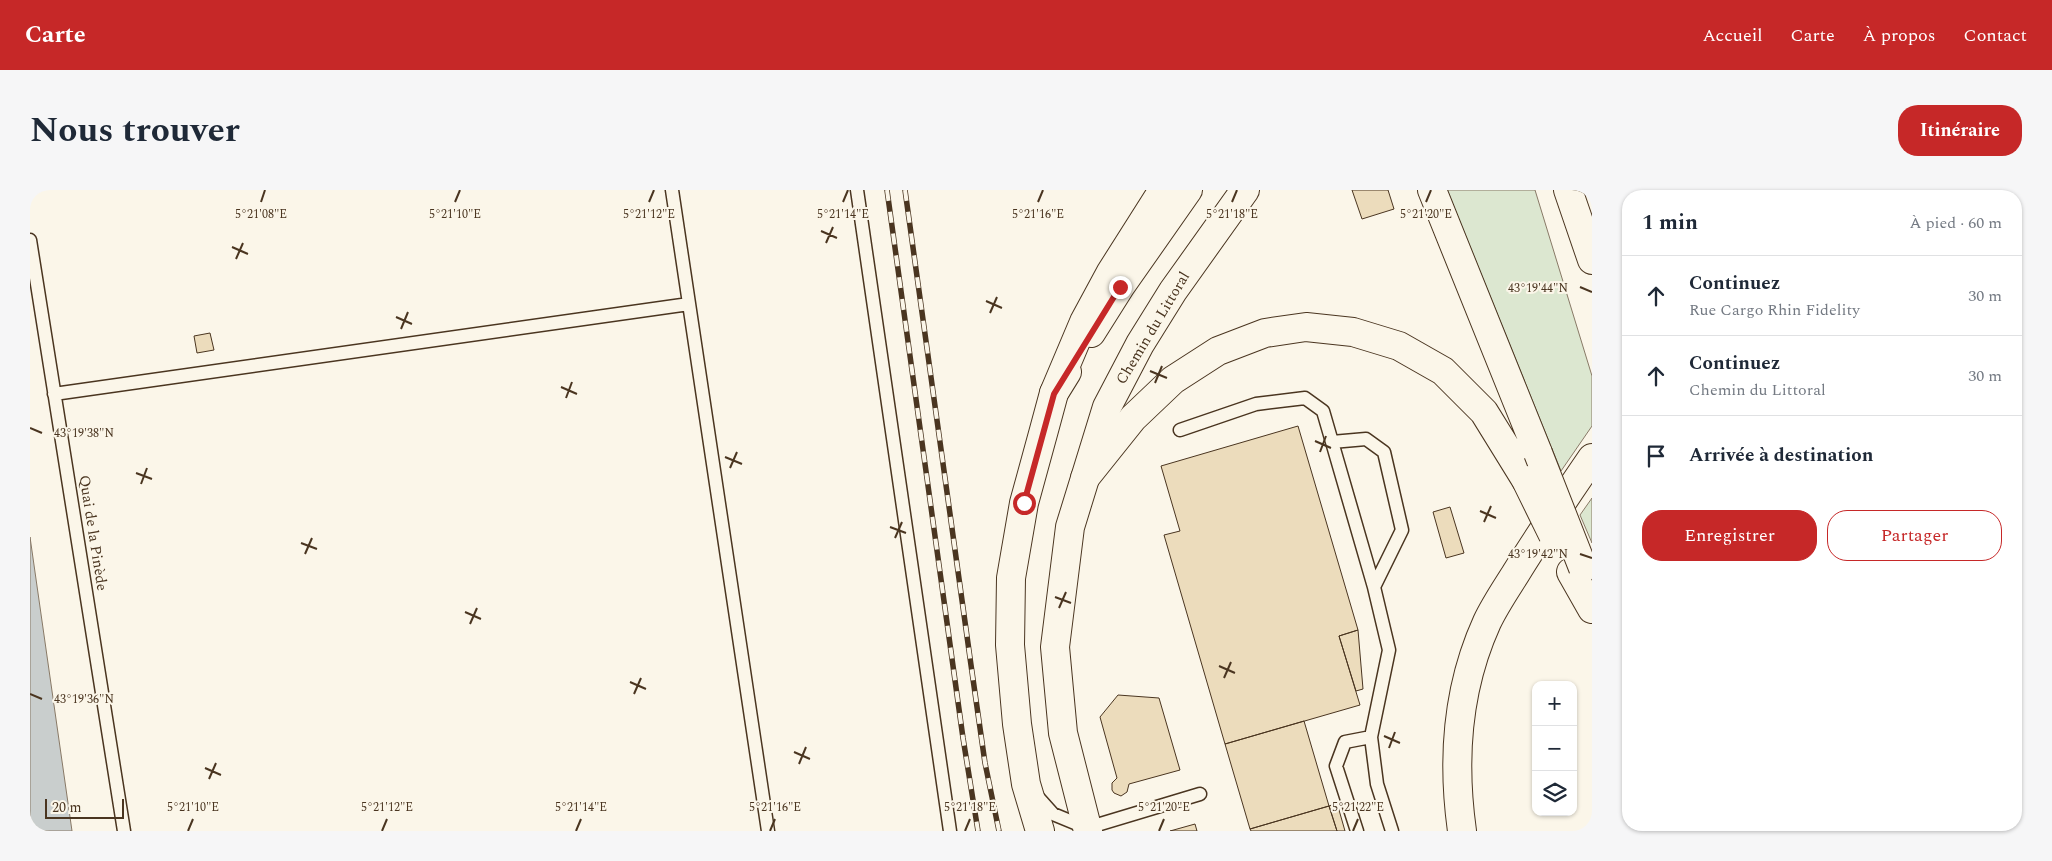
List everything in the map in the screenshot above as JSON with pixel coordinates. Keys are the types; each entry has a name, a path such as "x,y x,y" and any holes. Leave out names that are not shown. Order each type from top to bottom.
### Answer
{"main road":[{"path":"1040,831 1026,784 1017,724 1010,645 1011,578 1024,503 1054,394 1084,322 1111,272 1163,190"},
{"path":"1054,394 1120,287 1188,190"},
{"name":"Chemin du Littoral","path":"1087,829 1064,733 1055,647 1070,527 1107,407 1140,344 1173,291 1245,190"},
{"path":"1432,190 1538,453 1577,570 1592,608"},
{"path":"1568,190 1592,260"},
{"path":"1085,478 1133,418 1174,380 1218,351 1264,333 1306,327 1353,332 1399,346 1443,371 1484,412 1592,594"},
{"path":"1462,831 1457,798 1458,731 1464,694 1474,656 1487,622 1506,590 1592,458"}],"lane":[{"path":"672,190 768,831"},
{"path":"857,190 950,831"},
{"name":"Quai de la Pinède","path":"30,240 124,831"},
{"path":"54,394 689,304"},
{"path":"1180,430 1256,404 1305,398 1323,411 1374,588 1389,650 1371,737 1377,784 1392,831"},
{"path":"1332,442 1366,439 1384,452 1402,530 1374,588"},
{"path":"1357,831 1336,766 1345,742 1371,737"},
{"path":"1026,784 1053,814 1087,829 1200,794"}],"green space":[{"path":"1447,190 1535,190 1592,376 1592,426 1561,471"},
{"path":"1592,498 1592,543 1580,515"}],"shaded area":[{"path":"30,537 72,831 30,831"}],"building":[{"path":"1352,190 1388,190 1394,209 1362,219"},
{"path":"210,333 214,350 197,353 194,336"},
{"path":"1298,426 1358,630 1339,636 1360,705 1225,744 1164,535 1180,531 1161,466"},
{"path":"1450,507 1464,553 1446,558 1433,512"},
{"path":"1358,630 1363,689 1356,691 1339,636"},
{"path":"1118,695 1159,698 1180,770 1129,784 1127,792 1121,796 1112,790 1112,783 1117,778 1100,717"},
{"path":"1304,721 1329,806 1250,829 1225,744"},
{"path":"1337,803 1345,831 1337,831 1329,806"},
{"path":"1329,806 1337,831 1251,831 1250,829"},
{"path":"1195,824 1197,831 1170,831"}],"railway":[{"path":"887,190 963,738 978,831"},
{"path":"905,190 985,763 999,831"}],"route":[{"path":"1024,503 1054,394 1120,287"}]}
